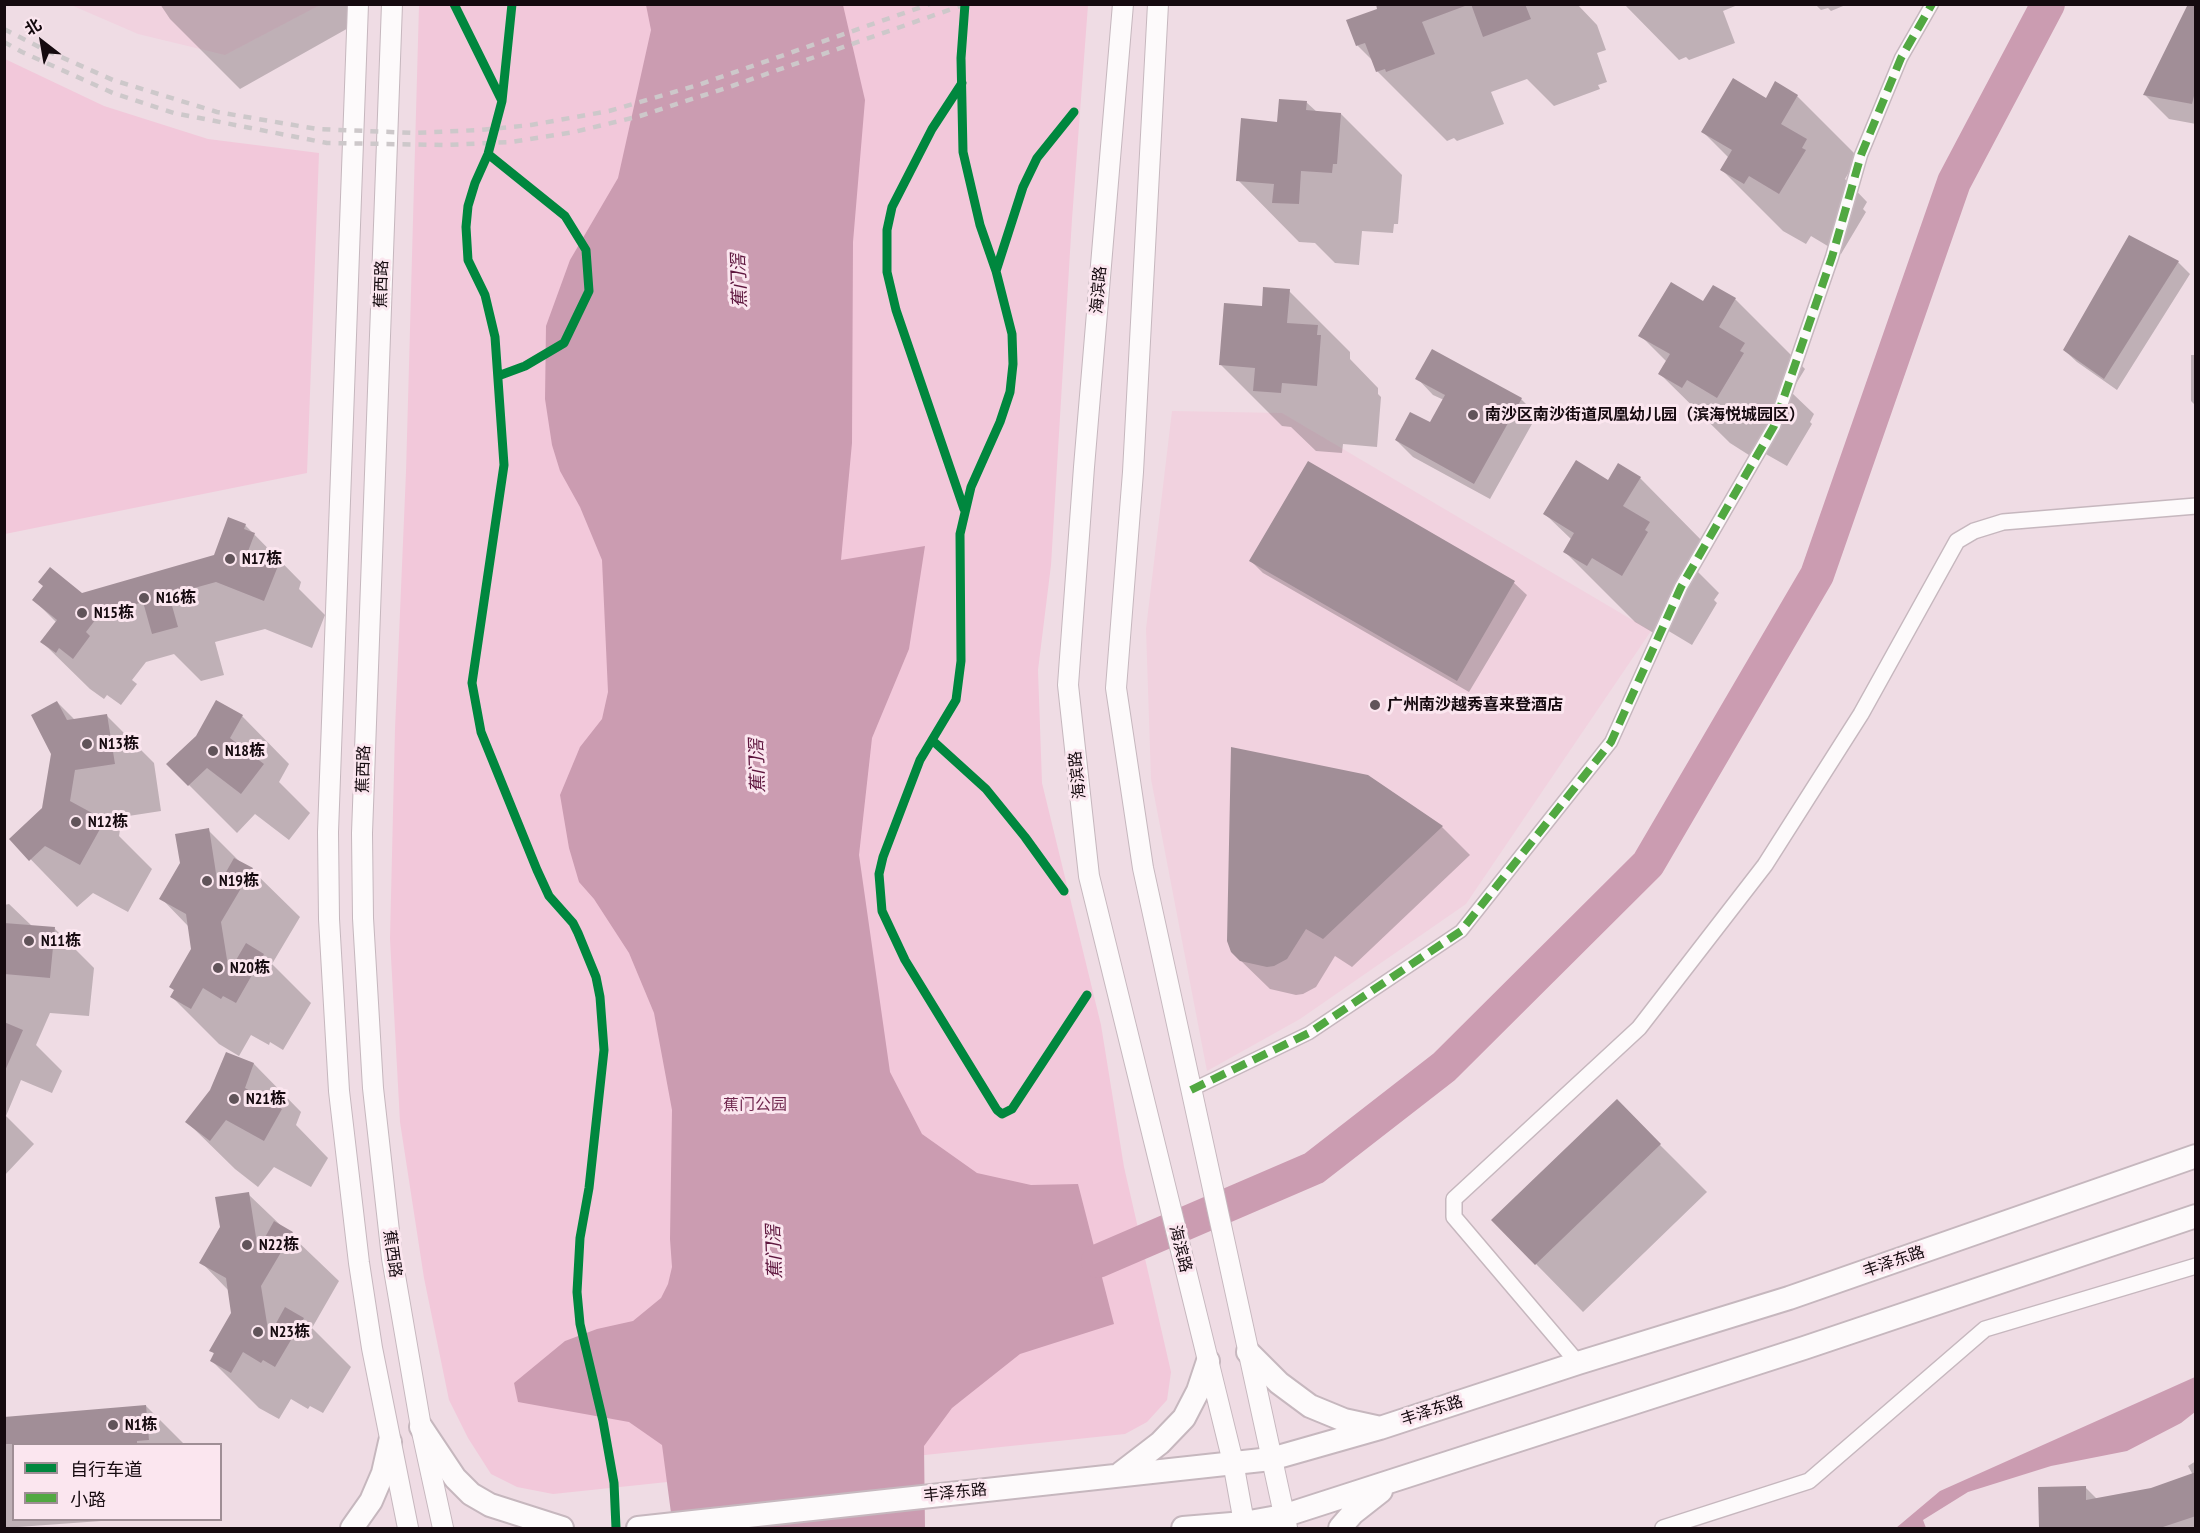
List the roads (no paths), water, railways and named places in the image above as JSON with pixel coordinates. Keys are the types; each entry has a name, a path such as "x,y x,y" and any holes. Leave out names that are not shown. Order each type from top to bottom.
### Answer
{"main road":[{"name":"丰泽东路","path":"638,1528 1271,1458 1380,1428 1789,1298 2196,1156"},
{"path":"1183,1528 1285,1522 1395,1480 1804,1348 2196,1216"},
{"path":"1248,1352 1279,1383 1310,1406 1344,1420 1380,1428"},
{"path":"1119,1474 1160,1443 1184,1418 1198,1391 1208,1361"},
{"path":"421,1427 455,1478 471,1494 490,1505 562,1528"},
{"path":"352,1528 371,1501 384,1473 390,1442"},
{"path":"1340,1528 1353,1513 1395,1480"}],"street":[{"name":"蕉西路","path":"358,4 328,832 329,919 334,1016 348,1178 372,1348 408,1528"},
{"name":"蕉西路","path":"392,4 362,832 363,907 370,1056 381,1173 397,1290 421,1427 443,1528"},
{"name":"海滨路","path":"1123,4 1068,685 1089,876 1233,1462 1244,1526"},
{"path":"1158,4 1133,472 1116,688 1143,867 1285,1522"},
{"path":"1191,1090 1309,1033 1461,931 1611,742 1681,587 1774,426 1832,257 1861,155 1901,58 1932,4"},
{"path":"1578,1364 1454,1217 1454,1199 1639,1028 1765,865 1861,714 1957,541 1974,531 2014,521 2196,506"},
{"path":"1663,1528 1809,1481 1985,1329 2196,1266"}],"water":[{"name":"蕉门滘","path":"646,5 843,5 865,100 853,242 852,443 841,560 925,546 909,649 872,738 859,855 890,1072 922,1134 977,1173 1031,1185 1078,1184 1114,1324 1020,1354 952,1408 924,1446 925,1528 673,1528 662,1445 629,1422 518,1402 514,1383 565,1341 597,1329 633,1321 661,1298 668,1284 672,1267 670,1239 672,1110 654,1013 629,953 594,899 579,882 569,848 560,795 580,747 602,719 608,692 602,560 580,507 560,471 552,445 545,399 546,326 570,260 618,178 651,30"},
{"path":"2195,1377 2195,1412 2181,1423 2127,1451 2051,1466 1968,1492 1923,1520 1926,1528 1896,1528 1940,1491"}],"waterway":[{"path":"1098,1261 1314,1168 1444,1067 1648,864 1817,575 1954,182 2048,4"}],"railway":[{"path":"4,29 113,80 217,112 317,129 414,133 531,125 609,111 698,85 930,4"},
{"path":"4,42 113,93 174,113 327,143 446,145 511,142 574,132 640,116 966,4"}],"place":[{"name":"南沙区南沙街道凤凰幼儿园（滨海悦城园区）","path":"1473,415"},
{"name":"N17栋","path":"230,559"},
{"name":"N16栋","path":"144,598"},
{"name":"N15栋","path":"82,613"},
{"name":"广州南沙越秀喜来登酒店","path":"1375,705"},
{"name":"N13栋","path":"87,744"},
{"name":"N18栋","path":"213,751"},
{"name":"N12栋","path":"76,822"},
{"name":"N19栋","path":"207,881"},
{"name":"N11栋","path":"29,941"},
{"name":"N20栋","path":"218,968"},
{"name":"N21栋","path":"234,1099"},
{"name":"N22栋","path":"247,1245"},
{"name":"N23栋","path":"258,1332"},
{"name":"N1栋","path":"113,1425"}],"park label":[{"name":"蕉门公园","path":"755,1105"}]}
